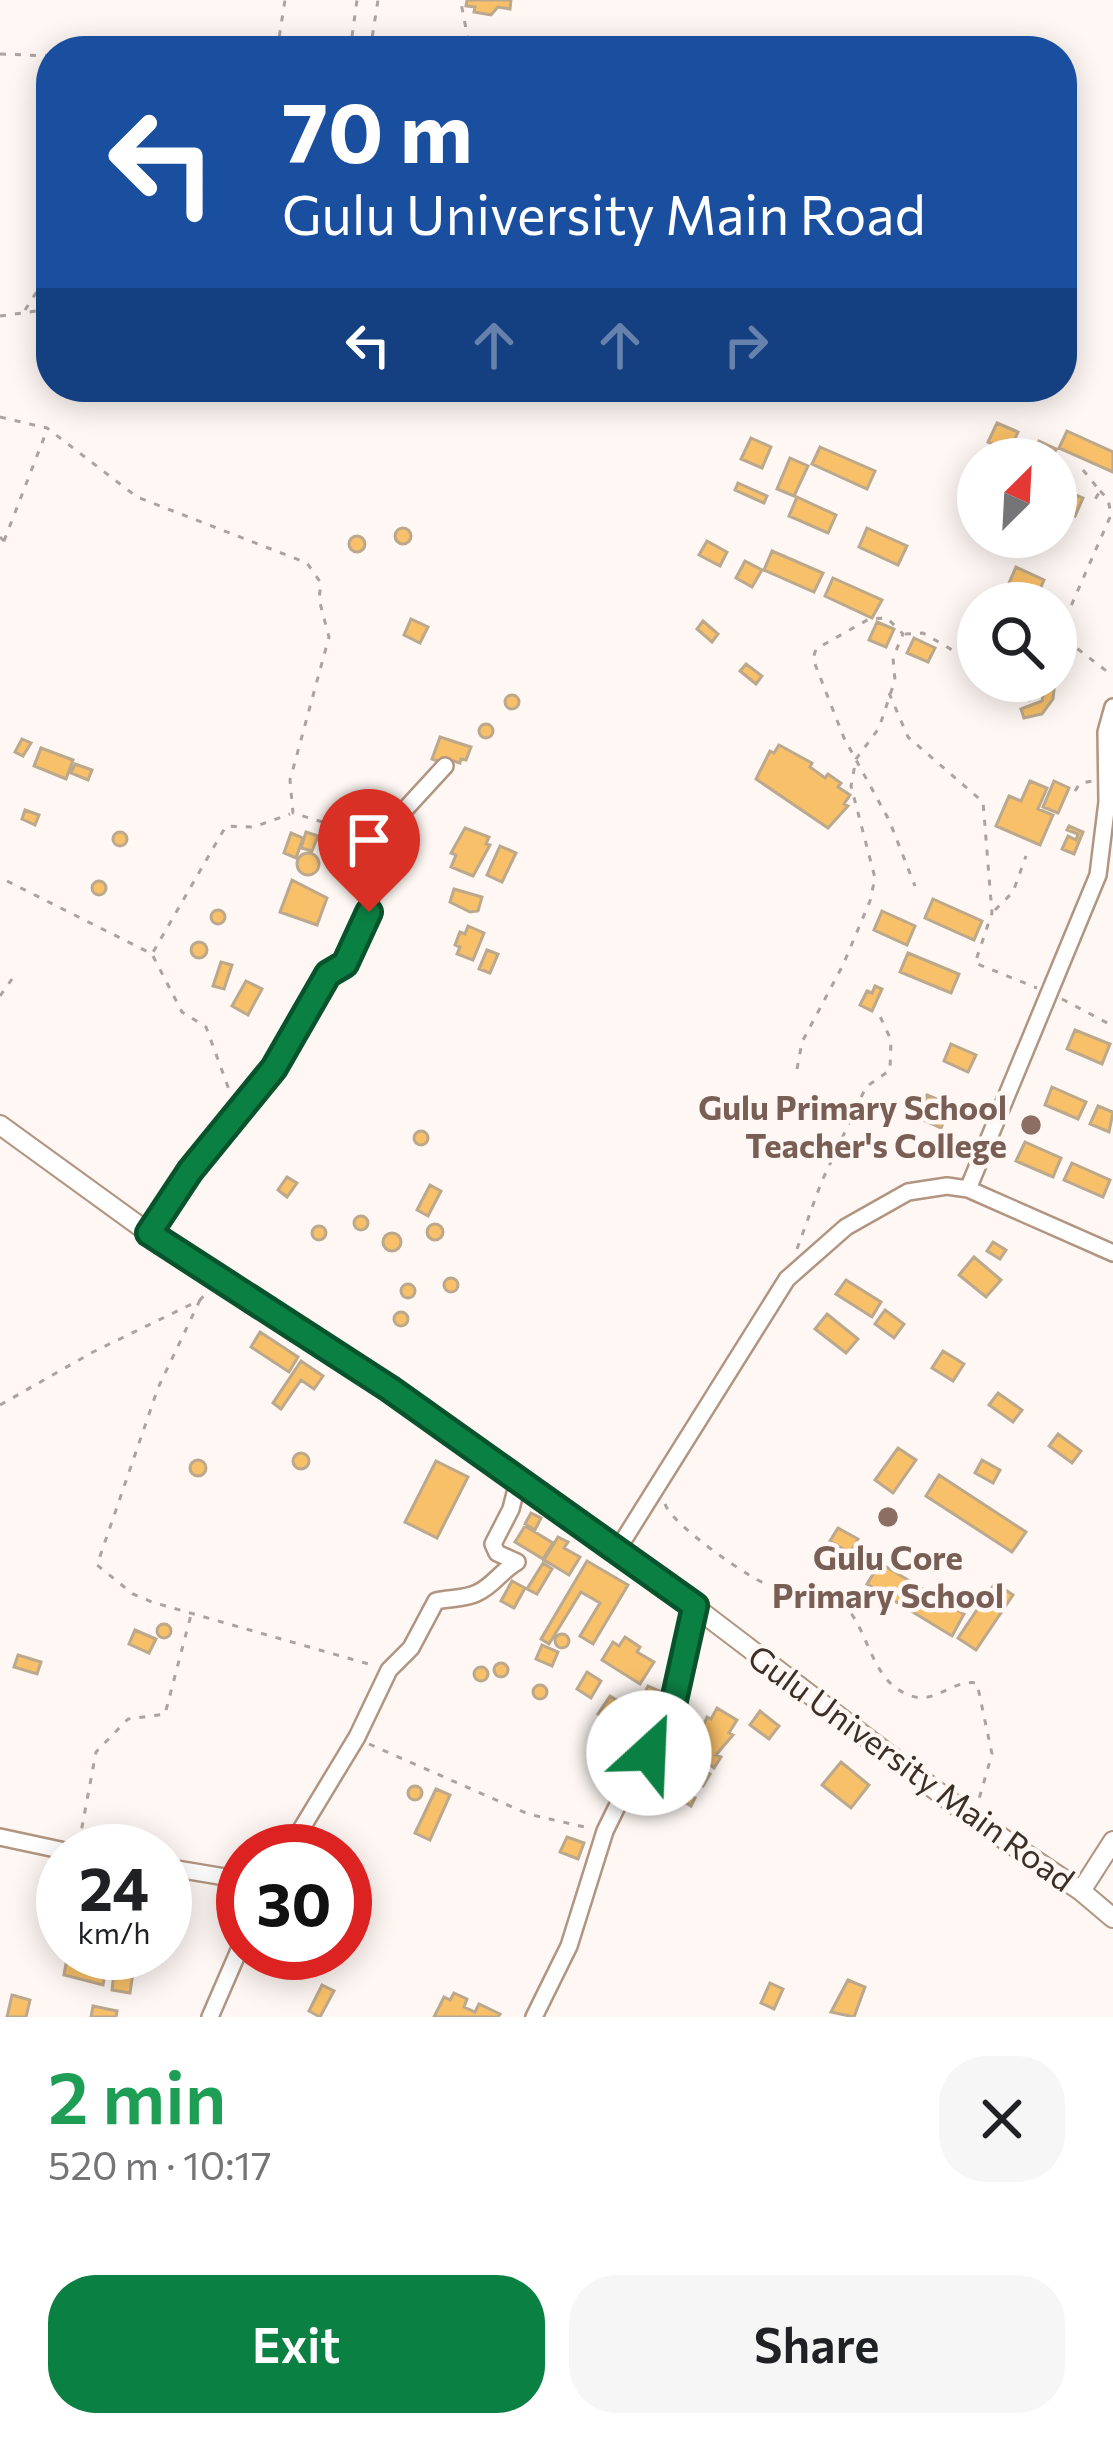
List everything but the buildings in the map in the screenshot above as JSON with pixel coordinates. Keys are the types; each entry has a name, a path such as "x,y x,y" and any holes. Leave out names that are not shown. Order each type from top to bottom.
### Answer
{"street":[{"path":"968,1189 1098,874 1107,802 1106,732 1113,707"},
{"path":"149,1233 190,1171 274,1068 328,974 345,964 369,912 378,839 446,766"},
{"name":"Gulu University Main Road","path":"0,1125 149,1233 390,1389 695,1606 971,1817 1113,1918"},
{"path":"616,1552 787,1279 846,1227 908,1192 947,1186 968,1189 1113,1253"},
{"path":"304,1824 357,1737 389,1670 411,1648 436,1600 472,1596 517,1562 497,1553 493,1544 518,1481"},
{"path":"534,2017 569,1946 605,1832 629,1782 669,1723 695,1606"},
{"path":"0,1838 36,1845"},
{"path":"1081,1891 1113,1841"},
{"path":"210,2017 226,1980"}],"path":[{"path":"279,36 285,0"},
{"path":"352,36 357,0"},
{"path":"373,36 378,0"},
{"path":"461,3 467,36"},
{"path":"0,54 36,55"},
{"path":"25,312 36,295"},
{"path":"0,316 36,311"},
{"path":"0,417 47,428 137,497 307,563 321,583 319,599 329,638 290,781 293,813"},
{"path":"0,548 47,428"},
{"path":"1077,592 1111,515 1108,499 1083,470"},
{"path":"1093,503 1100,491"},
{"path":"915,886 813,659 814,651 869,619 887,618 903,634 923,633 957,653"},
{"path":"797,1069 802,1042 870,901 875,878 851,786 856,759 879,728 895,680 893,658 903,634"},
{"path":"1077,648 1113,676"},
{"path":"889,693 908,736 982,802 992,913 976,965"},
{"path":"152,954 226,826 254,826 293,813 378,839"},
{"path":"992,913 1013,892 1026,856"},
{"path":"8,881 152,954 182,1012 206,1027 237,1111"},
{"path":"0,996 12,979"},
{"path":"787,1279 821,1183 866,1087 890,1070 891,1040 878,1012"},
{"path":"219,1280 200,1300 158,1388 97,1565 133,1594 389,1670"},
{"path":"0,1406 93,1352 200,1300"},
{"path":"660,1487 669,1516 706,1546 775,1588 832,1595 848,1609 892,1687 923,1699 938,1696 948,1686 977,1683 992,1754 971,1817"},
{"path":"83,1824 96,1752 128,1719 165,1714 191,1613"},
{"path":"357,1737 390,1756 527,1814 605,1832"}],"place":[{"name":"Gulu Primary School Teacher's College","path":"1031,1125"},
{"name":"Gulu Core Primary School","path":"888,1517"}],"route":[{"path":"369,912 345,964 328,974 274,1068 190,1171 149,1233 390,1389 695,1606 669,1723 649,1753"}]}
